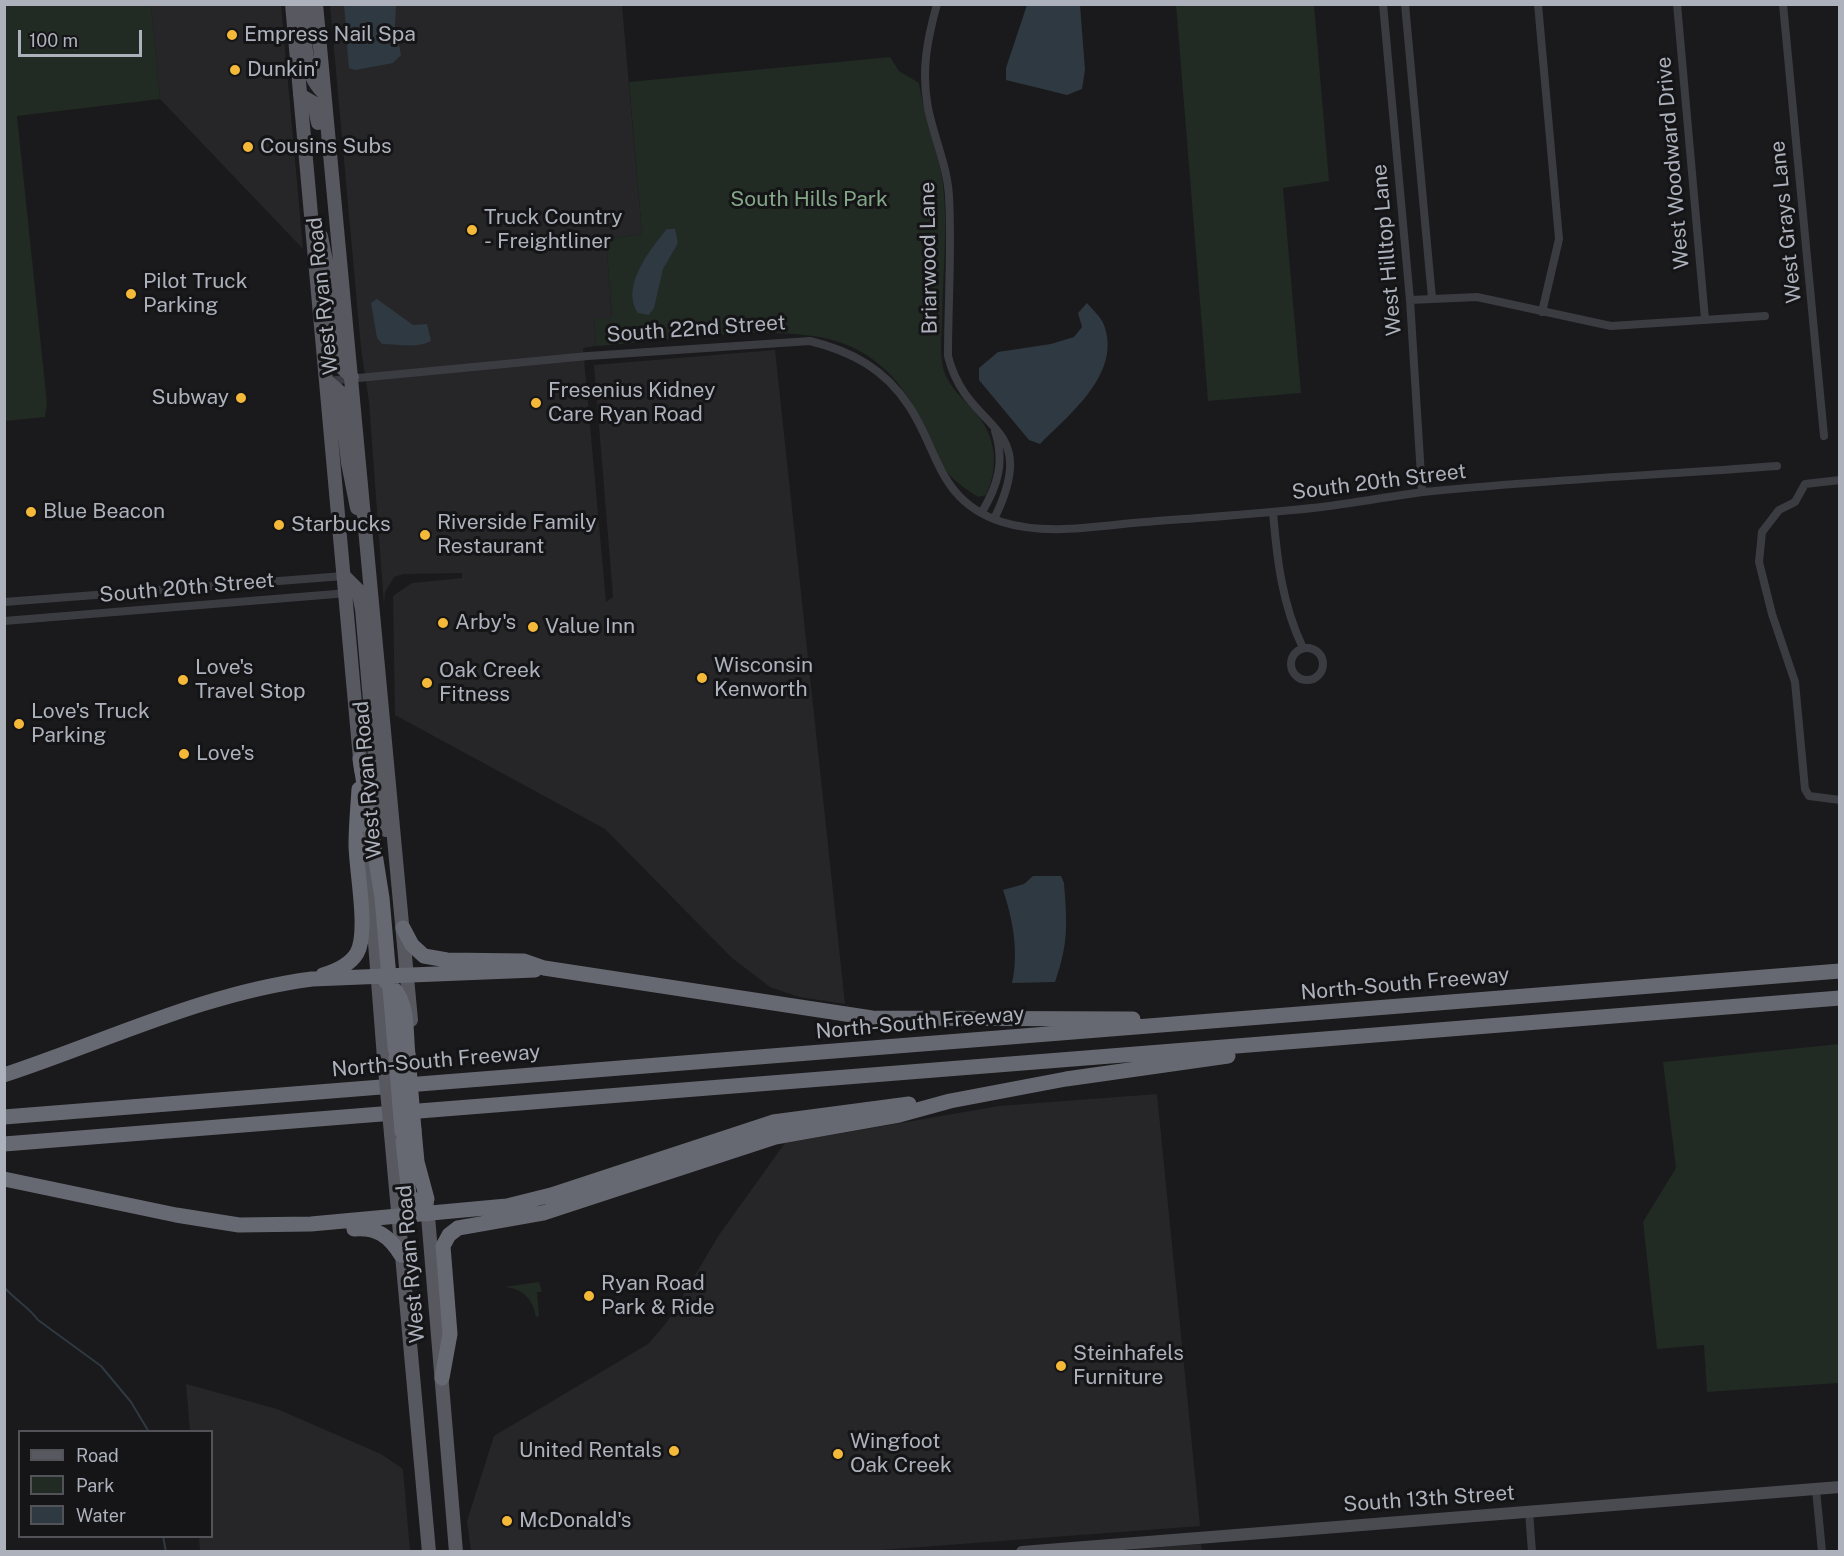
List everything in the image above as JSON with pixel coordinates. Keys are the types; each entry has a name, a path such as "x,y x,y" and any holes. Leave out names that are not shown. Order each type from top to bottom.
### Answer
{"highway":[{"path":"4,1075 234,993 312,979 339,970 354,959 361,943 356,845 360,759"},
{"path":"360,759 382,898 385,980 401,995 403,1001 400,1056 407,1132 428,1206"},
{"path":"403,928 412,945 424,956 447,960 524,961 544,968 872,1018 1016,1020 1099,1017 1193,1022"},
{"path":"312,979 385,980 407,976 524,971 544,968"},
{"name":"North-South Freeway","path":"4,1117 1839,971"},
{"path":"4,1144 1839,998"},
{"path":"442,1378 450,1334 443,1246 458,1228 543,1213 775,1137 899,1115 950,1101 1066,1079 1348,1038"},
{"path":"255,1226 398,1217 428,1206 507,1206 551,1195 772,1122 900,1104 950,1101"},
{"path":"4,1179 176,1215 255,1226 280,1232 374,1229 393,1242 401,1255"}],"main road":[{"name":"West Ryan Road","path":"292,4 344,576"},
{"path":"303,4 310,74 315,86 324,93"},
{"name":"West Ryan Road","path":"316,4 407,976 400,1056"},
{"path":"300,95 309,99 317,109 321,147 335,202"},
{"path":"310,197 329,276 338,364 352,377"},
{"path":"327,381 340,392 348,463 359,520 367,538"},
{"path":"344,576 352,591 377,781 399,876"},
{"name":"West Ryan Road","path":"352,591 360,759"},
{"name":"West Ryan Road","path":"385,980 400,1056 407,1132 398,1217 429,1551"},
{"name":"West Ryan Road","path":"428,1206 456,1551"}],"street":[{"name":"Briarwood Lane","path":"937,4 926,45 924,70 928,109 943,155 949,195 948,356 953,377 967,398 1004,438 1010,455 1011,477 988,516"},
{"name":"West Hilltop Lane","path":"1383,4 1410,300 1422,492"},
{"name":"West Hilltop Lane","path":"1405,4 1431,298"},
{"path":"1538,4 1559,239 1542,312"},
{"name":"West Woodward Drive","path":"1677,4 1705,319"},
{"name":"West Grays Lane","path":"1783,4 1824,436"},
{"path":"1410,300 1477,297 1611,326 1765,316"},
{"name":"South 22nd Street","path":"327,381 588,356 810,341 841,349 866,362 893,385 912,410 941,473 959,495 988,516"},
{"name":"Briarwood Lane","path":"988,516 1001,470 1000,445 994,428"},
{"name":"South 20th Street","path":"988,516 1051,530 1273,512 1422,492 1778,466"},
{"path":"1839,480 1805,484 1795,502 1779,510 1762,532 1760,562 1763,583 1795,682 1803,775 1809,796 1839,800"},
{"path":"1273,512 1284,602 1303,648"},
{"name":"South 20th Street","path":"4,602 344,576"},
{"name":"South 20th Street","path":"4,621 352,591 371,583"},
{"name":"South 13th Street","path":"1022,1551 1839,1487"},
{"path":"1816,1489 1822,1551"},
{"path":"1529,1511 1532,1551"}],"shaded area":[{"path":"151,5 281,5 303,249 160,99"},
{"path":"330,5 622,5 642,234 606,239 612,318 594,319 596,346 583,348 606,602 613,597 594,365 775,350 845,1004 799,997 770,987 732,958 605,829 395,715 393,596 412,583 462,578 462,573 404,574 394,577 385,592 384,606 369,402 361,348"},
{"path":"1157,1094 1200,1526 855,1552 471,1551 467,1521 494,1436 648,1344 667,1322 719,1235 785,1143 999,1106"},
{"path":"186,1384 277,1409 381,1454 403,1469 410,1551 200,1551 199,1538 213,1538 213,1430 190,1430"},
{"path":"1201,1544 1202,1551 1116,1551"}],"green space":[{"path":"4,5 151,5 160,99 17,116 47,403 45,417 5,421"},
{"path":"1176,5 1314,5 1329,181 1283,188 1301,393 1208,401"},
{"name":"South Hills Park","path":"890,57 899,71 919,83 941,171 945,234 941,337 944,371 955,390 986,427 993,446 993,475 986,495 978,497 954,480 943,467 915,408 897,382 868,356 842,343 788,333 755,333 596,346 594,319 612,317 606,239 642,234 629,82"},
{"path":"1839,1044 1839,1383 1707,1392 1704,1345 1657,1349 1643,1222 1676,1168 1663,1062"},
{"path":"539,1282 542,1292 537,1292 539,1316 536,1317 526,1296 521,1292 504,1287"}],"water":[{"path":"344,5 396,5 395,25 401,55 393,63 355,70 349,68 347,46 350,37 346,27"},
{"path":"1027,5 1080,5 1085,70 1082,89 1067,95 1006,80 1006,68"},
{"path":"667,229 675,229 678,243 663,269 654,308 649,315 638,313 633,303 635,280 646,257"},
{"path":"377,299 413,325 427,324 431,341 413,345 382,344 377,338 371,303"},
{"path":"1087,303 1103,322 1108,343 1106,360 1100,376 1078,406 1040,444 1029,440 979,380 979,368 998,352 1051,344 1074,337 1082,327 1078,313"},
{"path":"1033,876 1061,876 1064,883 1066,921 1063,955 1055,982 1012,983 1015,960 1014,936 1003,890 1024,884"}],"waterway":[{"path":"4,1287 38,1320 101,1366 131,1402 148,1430"},
{"path":"163,1538 166,1552"}],"place":[{"name":"Empress Nail Spa","path":"232,35"},
{"name":"Dunkin'","path":"235,70"},
{"name":"Cousins Subs","path":"248,147"},
{"name":"Truck Country - Freightliner","path":"472,230"},
{"name":"Pilot Truck Parking","path":"131,294"},
{"name":"Subway","path":"241,398"},
{"name":"Fresenius Kidney Care Ryan Road","path":"536,403"},
{"name":"Blue Beacon","path":"31,512"},
{"name":"Starbucks","path":"279,525"},
{"name":"Riverside Family Restaurant","path":"425,535"},
{"name":"Arby's","path":"443,623"},
{"name":"Value Inn","path":"533,627"},
{"name":"Wisconsin Kenworth","path":"702,678"},
{"name":"Love's Travel Stop","path":"183,680"},
{"name":"Oak Creek Fitness","path":"427,683"},
{"name":"Love's Truck Parking","path":"19,724"},
{"name":"Love's","path":"184,754"},
{"name":"Ryan Road Park & Ride","path":"589,1296"},
{"name":"Steinhafels Furniture","path":"1061,1366"},
{"name":"United Rentals","path":"674,1451"},
{"name":"Wingfoot Oak Creek","path":"838,1454"},
{"name":"McDonald's","path":"507,1521"}]}
